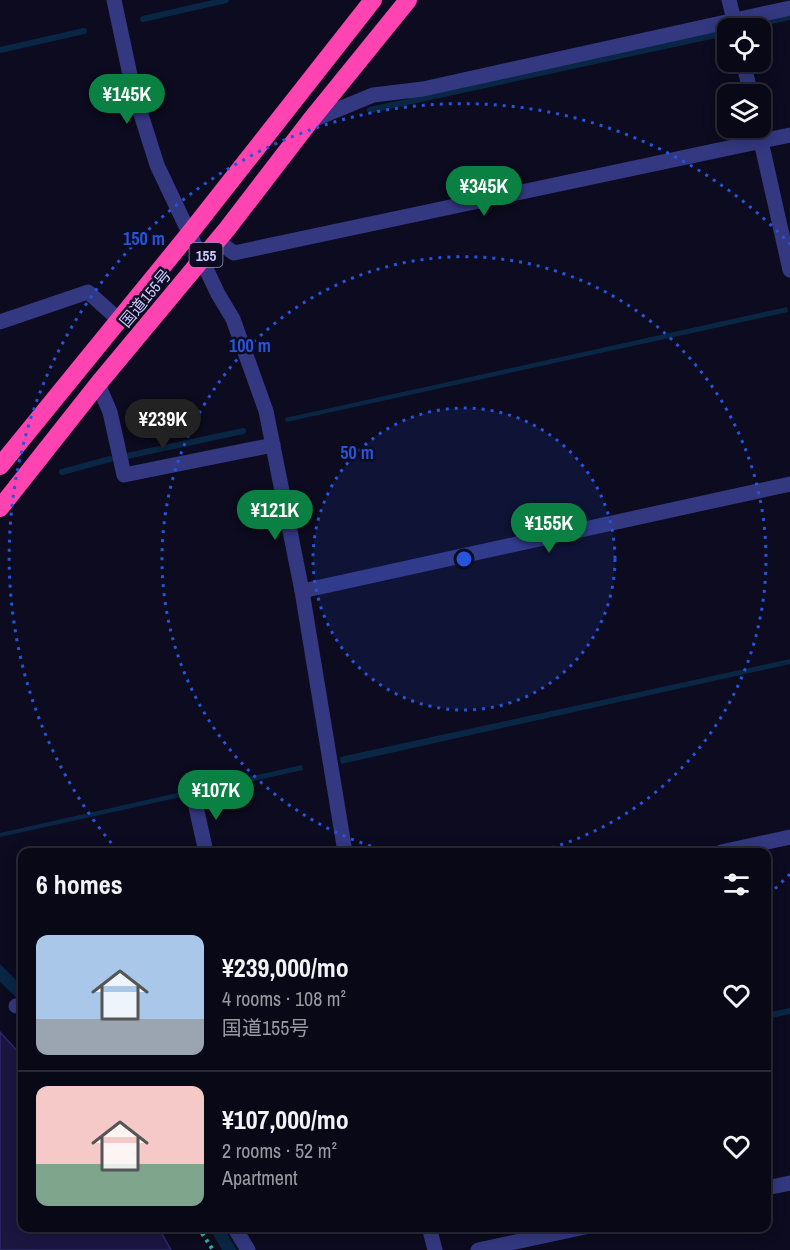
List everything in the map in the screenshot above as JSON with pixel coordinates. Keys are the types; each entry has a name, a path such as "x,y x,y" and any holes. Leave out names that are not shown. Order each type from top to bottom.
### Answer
{"highway":[{"name":"国道155号","path":"0,466 189,234 373,0"},
{"name":"国道155号","path":"0,508 98,384 202,260 408,0"}],"street":[{"path":"114,0 133,89 157,165 189,234 233,319 266,411 302,591 344,848"},
{"path":"729,0 734,18"},
{"path":"756,18 790,8"},
{"path":"310,121 374,94 423,89 717,28"},
{"path":"771,134 790,135"},
{"path":"217,241 234,253 742,138"},
{"path":"761,138 790,270"},
{"path":"0,322 88,291 118,319"},
{"path":"98,384 110,412 124,475 273,445"},
{"path":"302,591 790,484"},
{"path":"194,798 205,848"},
{"path":"739,848 790,837"},
{"path":"771,1187 790,1183"},
{"path":"237,1232 248,1250"},
{"path":"430,1232 435,1250"},
{"path":"478,1250 562,1232"}],"path":[{"path":"201,1232 213,1250"}],"water":[{"path":"787,307 788,312 286,422 285,418"},
{"path":"790,659 790,664 341,764 340,757"},
{"path":"302,765 303,770 0,837 0,833"},
{"path":"0,964 18,982 18,999 0,982"},
{"path":"212,1232 226,1232 237,1250 222,1250"}],"building":[{"path":"0,1032 18,1052 18,1232 161,1232 171,1250 0,1250"}],"waterway":[{"path":"143,19 226,0"},
{"path":"771,21 790,17"},
{"path":"0,50 84,31"},
{"path":"370,110 717,35"},
{"path":"127,456 243,431"},
{"path":"62,472 110,459"},
{"path":"771,1015 790,1011"}]}
